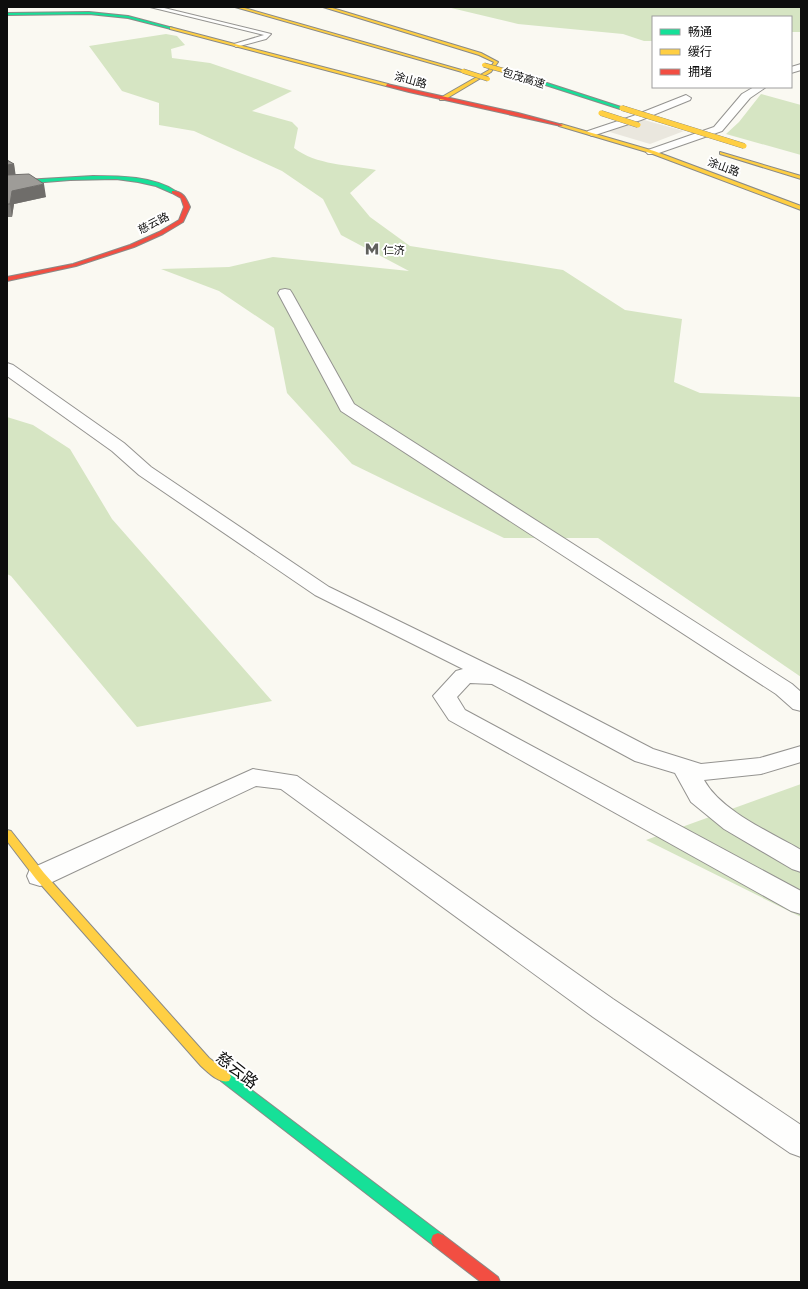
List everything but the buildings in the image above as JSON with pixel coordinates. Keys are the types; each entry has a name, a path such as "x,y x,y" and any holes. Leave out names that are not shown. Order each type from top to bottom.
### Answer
{"main road":[{"name":"包茂高速","path":"237,7 492,80"},
{"path":"325,7 480,54 496,62 490,71 442,100"},
{"name":"涂山路","path":"7,14 68,13 128,17 442,100 536,118 592,133 652,152 801,208"},
{"name":"包茂高速","path":"447,54 748,147"},
{"path":"598,112 647,128"},
{"path":"669,136 700,146"},
{"path":"718,152 801,178"},
{"name":"慈云路","path":"7,183 107,179 132,180 153,183 170,189 183,197 187,207 181,221 161,233 132,246 74,265 7,279"},
{"name":"慈云路","path":"7,834 40,876 205,1062 493,1282"}],"street":[{"path":"652,152 718,129 746,96 759,88"},
{"path":"592,133 637,118 686,98"},
{"path":"285,293 348,407 777,685 801,704"},
{"path":"7,368 118,447 145,471 322,591 495,677 644,755 701,772 761,766 801,754"},
{"path":"495,677 464,676 445,696 457,715 801,904"},
{"path":"684,767 700,796 727,819 801,862"},
{"path":"40,876 253,777 288,782 603,1008 801,1142"}],"lane":[{"path":"153,7 268,34 264,38 236,45"}],"green space":[{"path":"447,7 801,7 800,32 792,32 792,16 652,16 652,41 644,41 623,34 518,24"},
{"path":"166,34 177,36 185,45 171,49 172,58 210,63 292,91 252,111 292,122 298,128 294,148 303,154 333,164 376,170 350,193 370,217 410,246 563,270 625,310 682,319 674,382 700,393 801,397 801,677 598,538 504,538 352,464 287,393 274,328 219,291 161,269 229,267 273,257 409,271 341,235 323,199 282,171 194,131 159,125 159,103 122,91 89,46"},
{"path":"761,94 801,105 801,155 726,134 739,122"},
{"path":"7,417 33,425 70,449 112,519 272,701 137,727 11,576 7,574"},
{"path":"801,784 801,917 646,840"}],"shaded area":[{"path":"637,118 684,131 650,144 603,130"}],"traffic: fast":[{"path":"7,14 89,13 128,17 171,28"},
{"path":"509,72 622,108"},
{"path":"7,183 70,178 116,178 138,180 157,185 174,192"},
{"path":"225,1077 438,1240"}],"traffic: slow":[{"path":"237,7 463,71"},
{"path":"325,7 480,54 496,62 490,71 442,99"},
{"path":"171,28 387,85"},
{"path":"484,65 509,72"},
{"path":"463,71 488,79"},
{"path":"622,108 744,146"},
{"path":"601,113 638,125"},
{"path":"561,125 652,152 801,208"},
{"path":"722,153 801,178"},
{"path":"7,834 40,876 205,1062 225,1077"}],"traffic: jam":[{"path":"387,85 561,125"},
{"path":"7,279 74,265 132,246 161,233 181,221 187,207 183,197 174,192"},
{"path":"438,1240 493,1282"}],"place":[{"name":"仁济","path":"372,249"}]}
